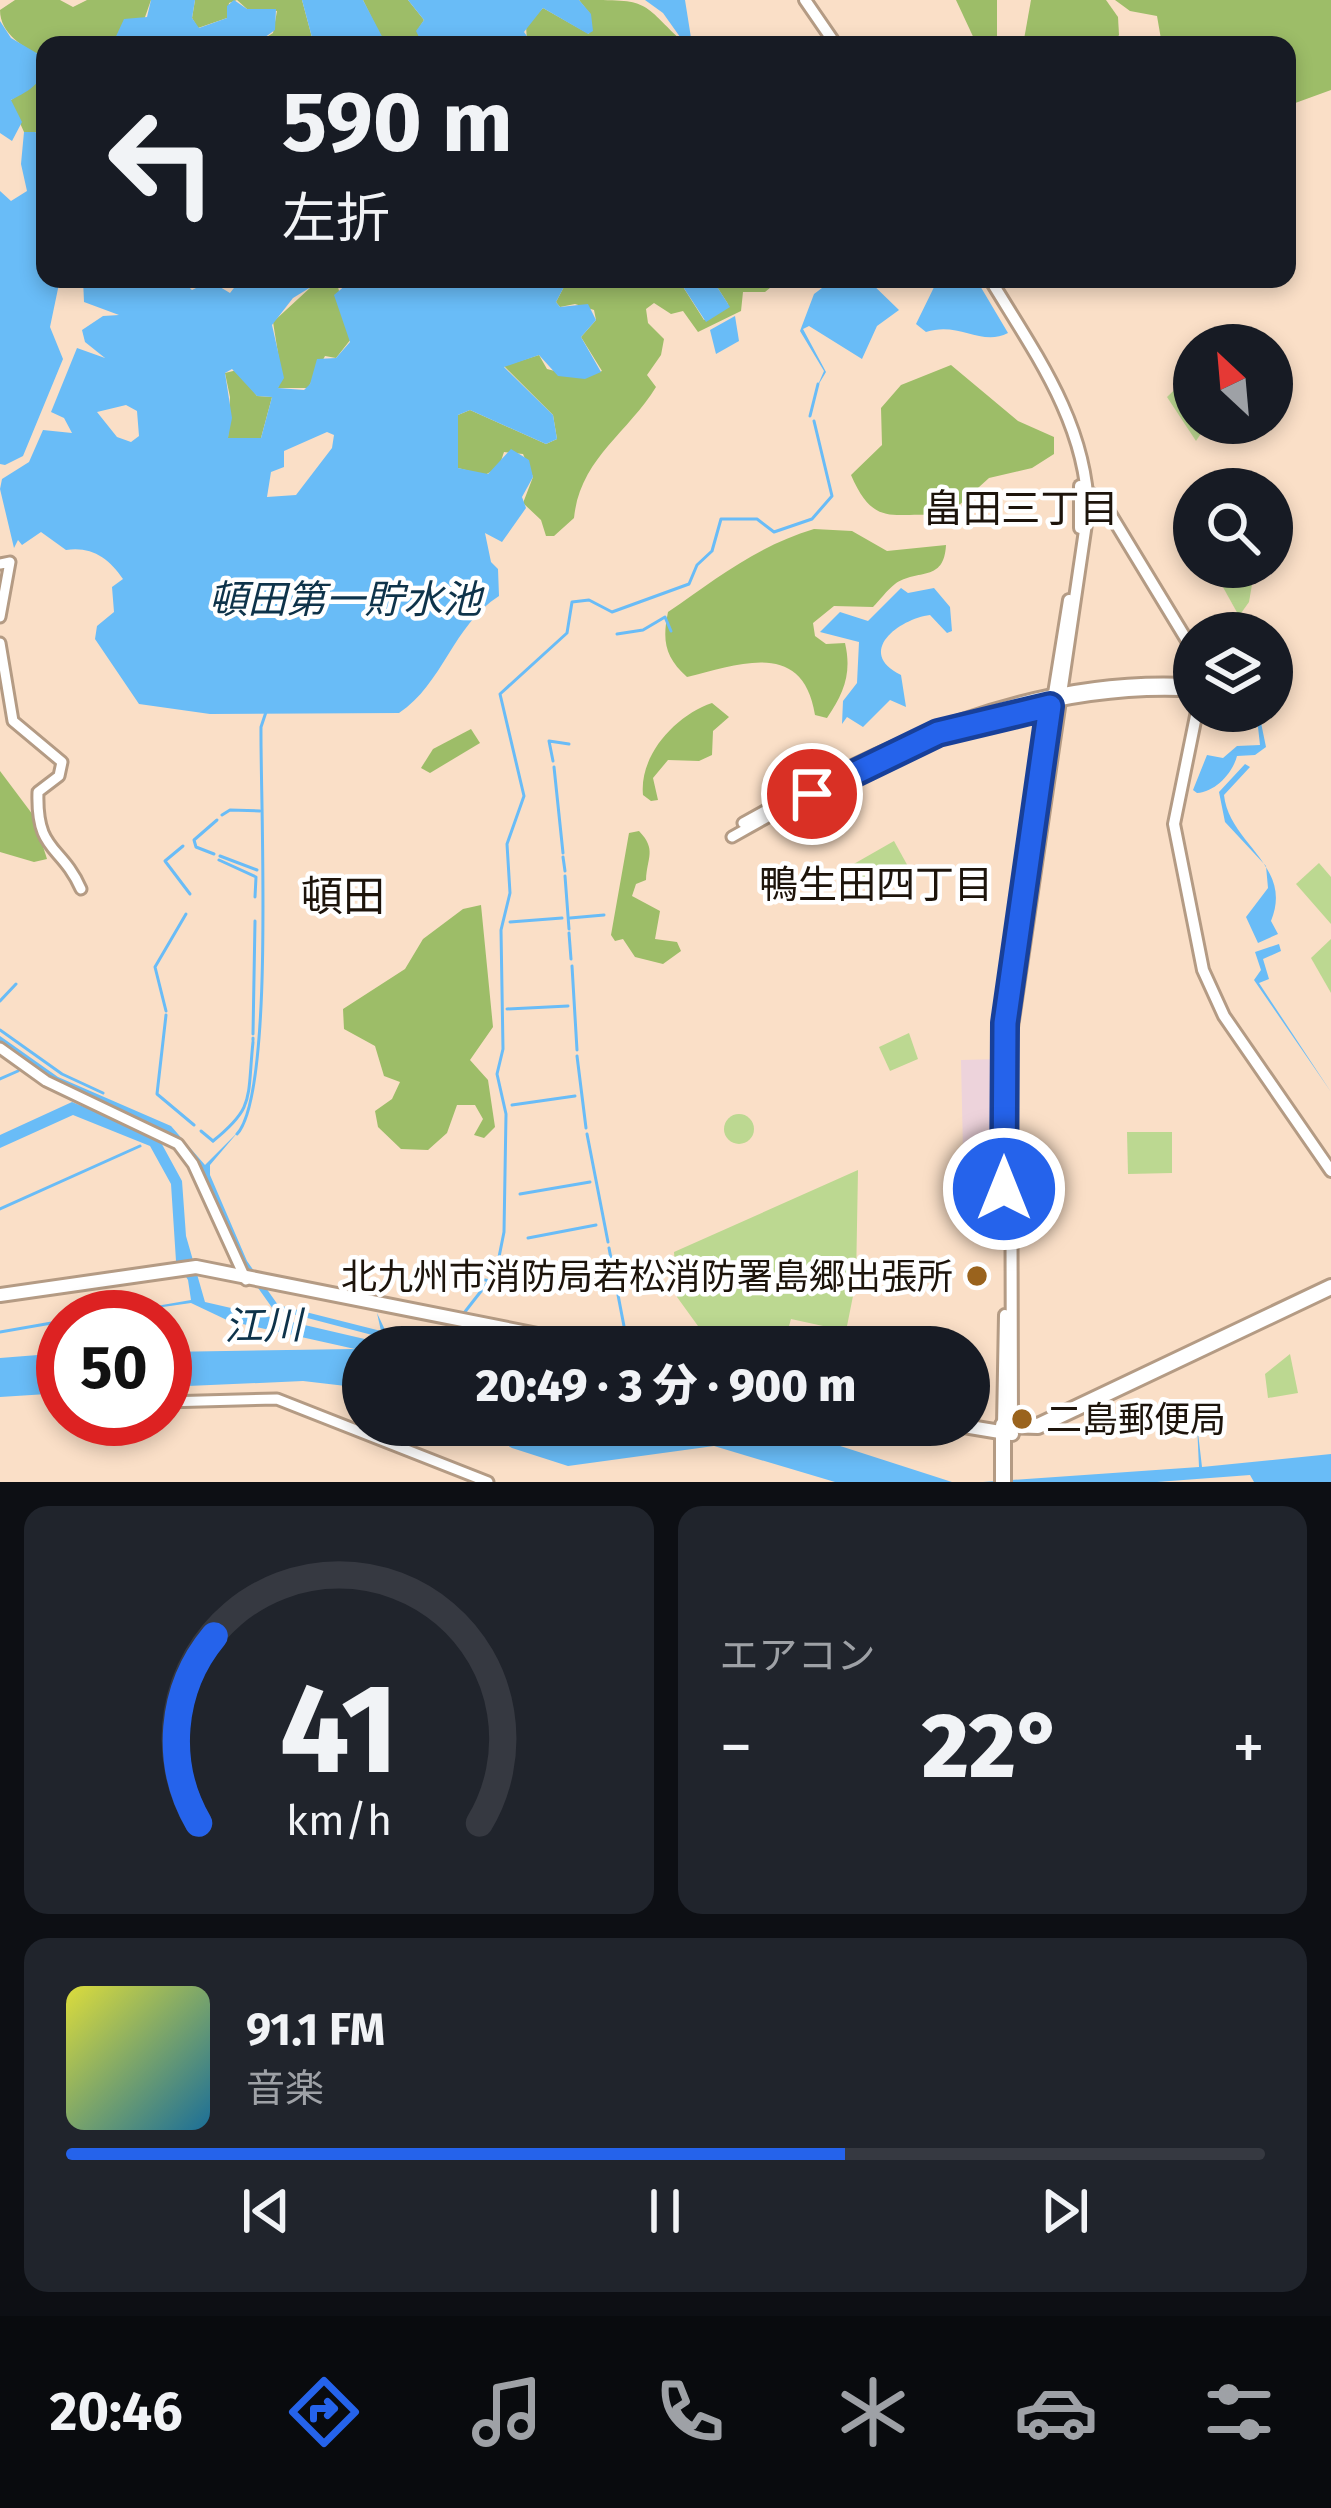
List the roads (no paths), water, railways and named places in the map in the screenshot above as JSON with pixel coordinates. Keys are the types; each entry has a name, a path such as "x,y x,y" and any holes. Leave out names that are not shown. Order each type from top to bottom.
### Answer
{"highway":[{"path":"1006,1479 1008,1430 1059,1424 1331,1290"}],"main road":[{"path":"801,0 826,36"},
{"path":"992,288 1066,410 1088,492 1005,1023 1008,1430"},
{"path":"992,288 1052,394 1076,459 1079,536 1056,700"},
{"path":"1088,492 1103,502 1173,617"},
{"path":"1193,732 1174,824 1203,970 1224,1016 1331,1171"},
{"path":"0,1298 196,1270 493,1326"},
{"path":"244,1276 472,1326"},
{"path":"990,1425 1008,1430"},
{"path":"990,1428 1008,1430"}],"street":[{"path":"0,564 10,562 0,617"},
{"path":"0,643 13,721 62,762 59,776 38,792 39,818 47,846 81,889"},
{"path":"743,823 896,741 1131,684 1173,686"},
{"path":"732,837 899,748 1056,700"},
{"path":"0,1048 46,1082 178,1144 193,1164 244,1276"},
{"path":"192,1401 277,1399 488,1482"}],"water":[{"path":"151,0 195,0 192,18 199,28 227,18 227,6 234,0 247,9 276,9 275,30 267,36 116,36 124,19 147,17"},
{"path":"302,0 363,0 382,36 312,36"},
{"path":"408,0 579,0 591,14 593,31 588,34 543,8 524,32 527,36 418,36 416,31 424,20"},
{"path":"645,0 685,0 691,36 679,36 663,13"},
{"path":"0,21 11,38 36,53 36,84 11,100 22,122 12,141 0,133"},
{"path":"24,132 35,132 36,288 58,288 50,327 63,359 23,456 5,465 0,464 0,191 11,201 27,191 21,164"},
{"name":"頓田第一貯水池","path":"83,288 222,288 230,293 234,288 309,288 293,298 272,325 284,378 278,388 304,390 317,359 336,358 350,342 334,295 342,288 563,288 556,302 560,307 588,304 596,320 581,337 601,372 585,379 558,376 539,355 504,367 553,415 557,439 546,444 470,410 458,415 458,468 488,474 511,449 529,460 533,477 522,497 526,508 502,542 485,533 491,562 498,569 499,596 470,622 427,687 399,713 210,714 139,704 95,639 97,626 114,612 112,587 123,579 118,572 99,555 66,550 41,532 22,545 18,540 14,548 0,489 2,479 29,462 43,430 72,433 64,418 51,412 77,348 105,358 85,342 82,330 103,316 119,315 84,302","holes":["232,369 257,396 272,397 261,438 228,438 232,418 225,373","126,405 137,411 139,436 131,442 117,437 97,412","327,432 334,435 332,448 296,495 267,497 271,472 284,467 284,451"]},
{"path":"684,288 718,288 730,307 706,322"},
{"path":"822,288 876,288 899,310 877,326 862,359 809,326 803,329 826,372 817,387 824,371 800,331 814,294"},
{"path":"934,288 981,288 1008,333 988,337 949,329 926,332 916,324"},
{"path":"735,316 739,341 716,354 710,330"},
{"path":"901,588 908,593 934,588 950,607 952,631 947,633 930,615 895,630 882,647 882,656 901,675 906,707 890,700 863,727 847,717 842,724 843,701 857,683 859,642 820,632 840,612 868,621"},
{"path":"1259,732 1263,732 1266,747 1255,755 1237,756 1223,780 1211,789 1193,790 1207,755 1223,758 1237,746 1260,745"},
{"path":"1245,764 1250,767 1224,795 1228,812 1263,863 1225,822 1219,792"},
{"path":"1266,867 1274,885 1271,921 1278,934 1258,943 1246,917 1268,888"},
{"path":"1279,944 1281,951 1263,959 1269,979 1259,983 1331,1092 1254,980 1261,970 1255,952"},
{"path":"0,1036 58,1077 171,1126 205,1165 238,1132 210,1165 210,1175 247,1261 278,1305 361,1326 342,1327 273,1309 241,1264 183,1146 150,1123 64,1088 0,1044"},
{"name":"江川","path":"72,1102 158,1137 182,1181 186,1236 205,1302 342,1334 342,1346 229,1321 192,1303 192,1290 176,1261 171,1184 150,1146 73,1115 0,1148 0,1135"},
{"path":"342,1349 342,1386 303,1381 192,1386 192,1352"},
{"path":"36,1355 36,1395 0,1397 0,1358"},
{"path":"1197,1424 1202,1467 1331,1454 1331,1482 1254,1482 1250,1475 1157,1482 983,1482 1199,1467"},
{"path":"509,1446 714,1446 568,1466"},
{"path":"714,1446 840,1446 952,1482 835,1482"}],"waterway":[{"path":"810,416 818,384"},
{"path":"464,1313 496,1272 504,1232 506,1114 497,1074 503,1049 501,930 510,893 507,844 524,796 500,694 567,633 572,602 589,600 612,612 689,584 697,565 712,551 721,519 757,519 774,532 812,519 832,496 814,421"},
{"path":"617,634 643,630 665,617 671,631"},
{"path":"237,1134 249,1108 261,1006 261,727 266,712"},
{"path":"553,761 549,741 569,744"},
{"path":"554,767 563,853"},
{"path":"222,815 230,810 260,811"},
{"path":"214,854 196,847 194,840 217,820"},
{"path":"183,846 165,861 190,894"},
{"path":"220,856 257,870"},
{"path":"563,857 565,871"},
{"path":"219,860 256,877 255,897"},
{"path":"565,876 569,929"},
{"path":"166,1011 155,967 186,914"},
{"path":"570,918 604,915"},
{"path":"510,922 562,918"},
{"path":"253,1034 255,921"},
{"path":"569,933 571,959"},
{"path":"572,966 577,1050"},
{"path":"0,1001 16,984"},
{"path":"507,1009 568,1006"},
{"path":"166,1015 157,1094 194,1125"},
{"path":"0,1030 62,1074 103,1093"},
{"path":"213,1141 243,1110 253,1042"},
{"path":"577,1056 586,1128"},
{"path":"0,1079 18,1071"},
{"path":"512,1105 575,1096"},
{"path":"201,1131 213,1141"},
{"path":"587,1134 608,1242"},
{"path":"0,1209 140,1146"},
{"path":"520,1194 590,1182"},
{"path":"528,1238 596,1225"},
{"path":"609,1248 624,1326"},
{"path":"532,1287 609,1271"},
{"path":"485,1280 523,1287"},
{"path":"0,1332 36,1326"}],"place":[{"name":"北九州市消防局若松消防署島郷出張所","path":"977,1276"},
{"name":"二島郵便局","path":"1022,1419"}],"district":[{"name":"畠田三丁目","path":"1021,508"},
{"name":"鴨生田四丁目","path":"876,884"},
{"name":"頓田","path":"343,896"}]}
